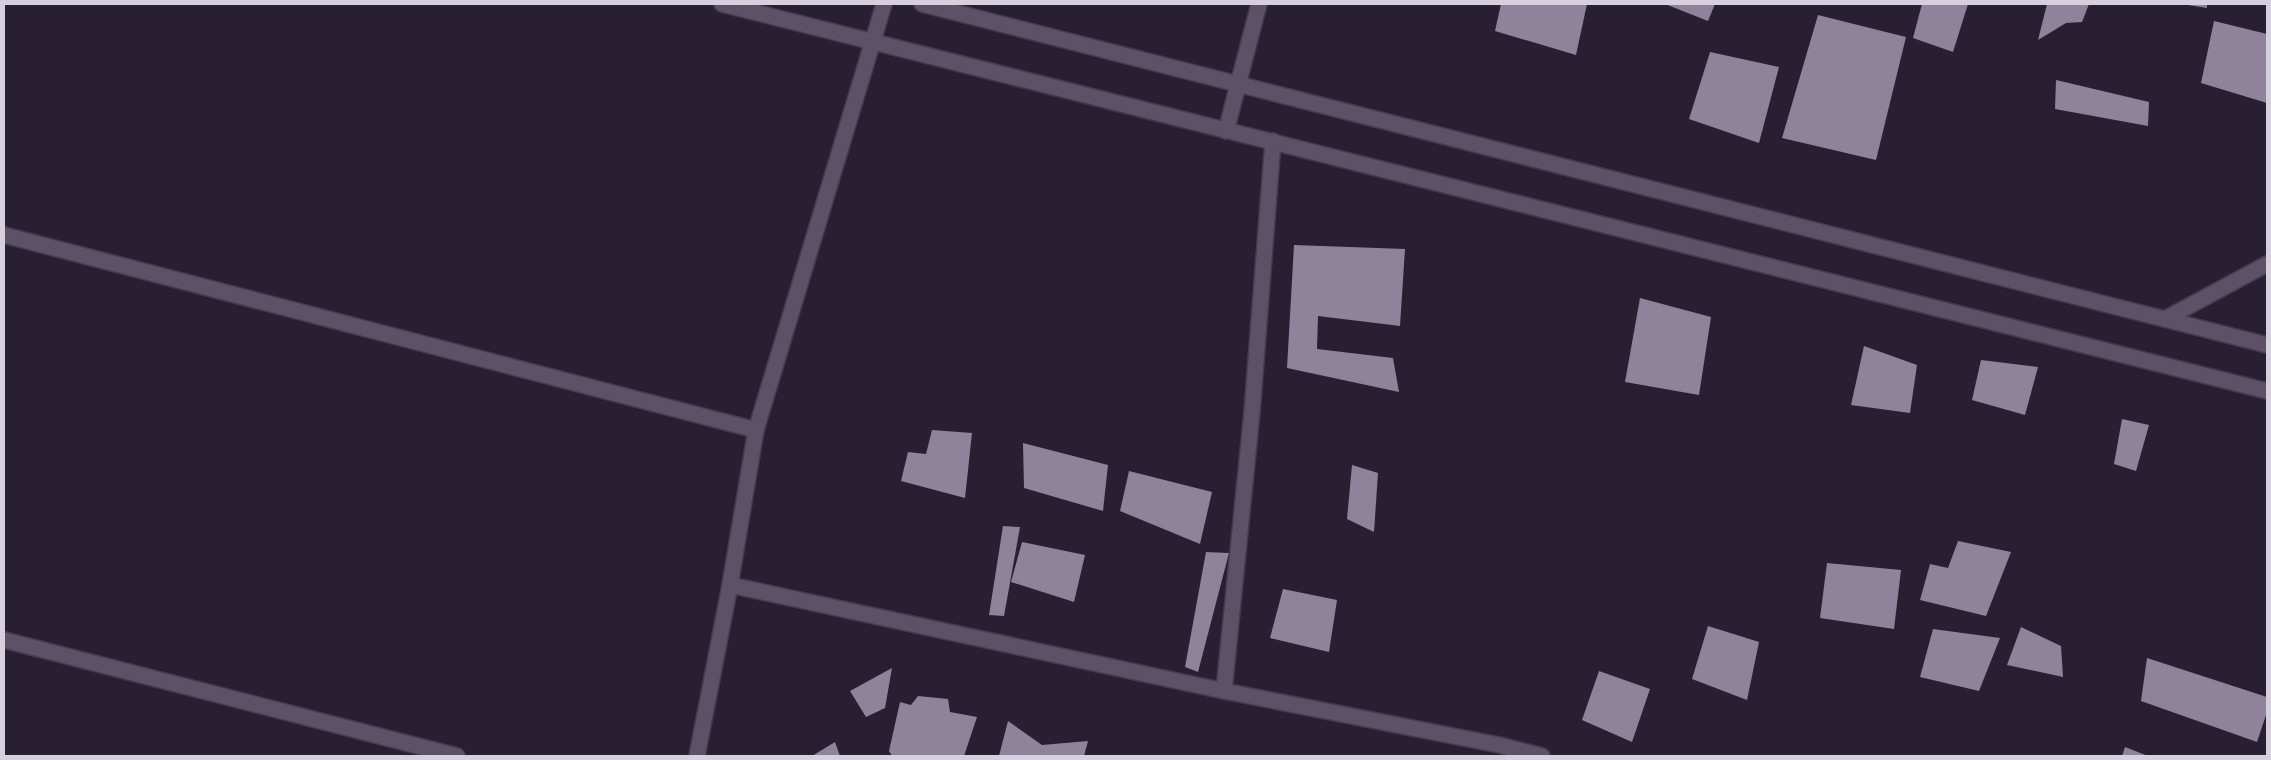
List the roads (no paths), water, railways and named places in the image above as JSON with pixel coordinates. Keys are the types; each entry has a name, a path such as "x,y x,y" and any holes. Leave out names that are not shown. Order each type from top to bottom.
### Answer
{"street":[{"path":"722,4 2267,391"},
{"path":"697,756 730,585 756,430 884,4"},
{"path":"922,4 2267,345"},
{"path":"1226,130 1259,4"},
{"path":"1224,691 1252,412 1273,141"},
{"path":"4,234 756,430"},
{"path":"2165,319 2267,264"},
{"path":"730,585 1224,691 1499,745 1542,756"},
{"path":"4,640 457,756"}]}
